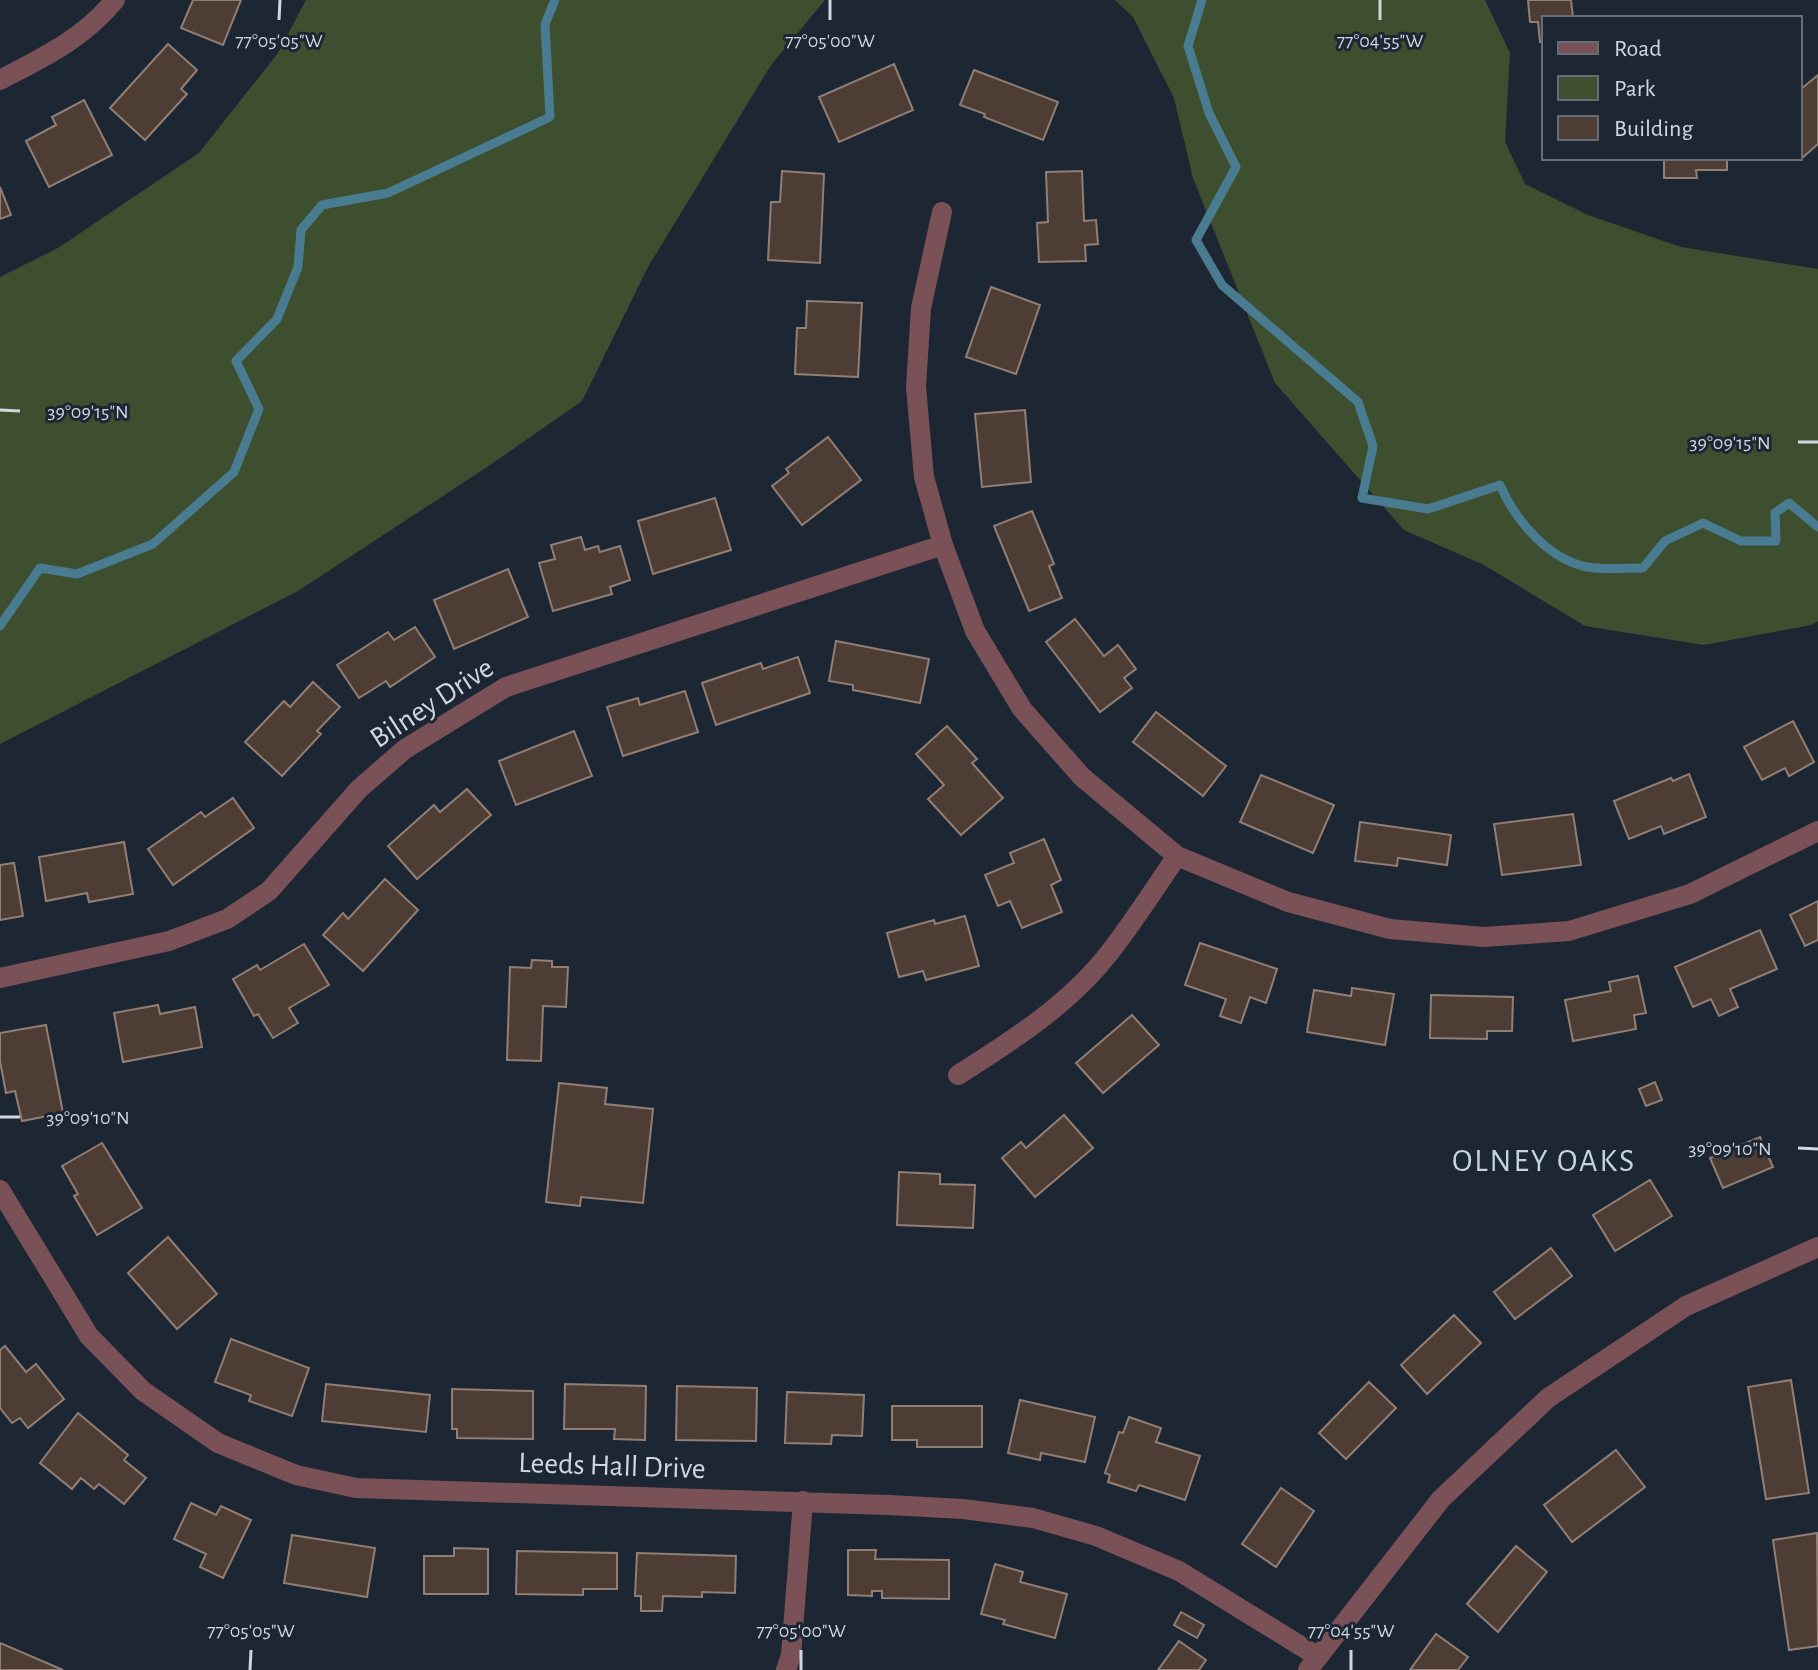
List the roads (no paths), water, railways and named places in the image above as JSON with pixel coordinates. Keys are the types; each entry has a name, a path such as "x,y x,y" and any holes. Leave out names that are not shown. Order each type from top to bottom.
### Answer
{"street":[{"path":"0,80 65,47 115,0"},
{"path":"942,212 921,308 916,387 924,477 943,545 975,631 1022,709 1082,777 1177,856 1288,902 1332,914 1390,929 1484,937 1569,931 1690,894 1818,831"},
{"name":"Bilney Drive","path":"0,978 169,941 227,919 269,891 359,789 405,749 506,687 943,545"},
{"path":"958,1075 1000,1048 1072,992 1109,954 1177,856"},
{"name":"Leeds Hall Drive","path":"0,1190 89,1336 143,1391 218,1443 296,1475 356,1488 803,1501 963,1509 1033,1518 1096,1536 1179,1571 1312,1663"},
{"path":"1312,1663 1441,1499 1548,1398 1686,1306 1818,1247"},
{"path":"786,1670 791,1655 803,1501"}],"waterway":[{"path":"0,626 40,568 77,574 153,544 234,472 259,409 236,361 277,319 298,267 301,230 322,205 388,193 550,117 545,24 555,0"},
{"path":"1202,0 1188,46 1209,113 1236,167 1196,240 1222,285 1358,402 1373,446 1362,498 1428,509 1500,485 1514,511 1546,547 1573,563 1601,568 1643,568 1665,541 1703,523 1741,541 1776,541 1775,513 1789,503 1818,527"}],"district":[{"name":"OLNEY OAKS","path":"1544,1161"}]}
